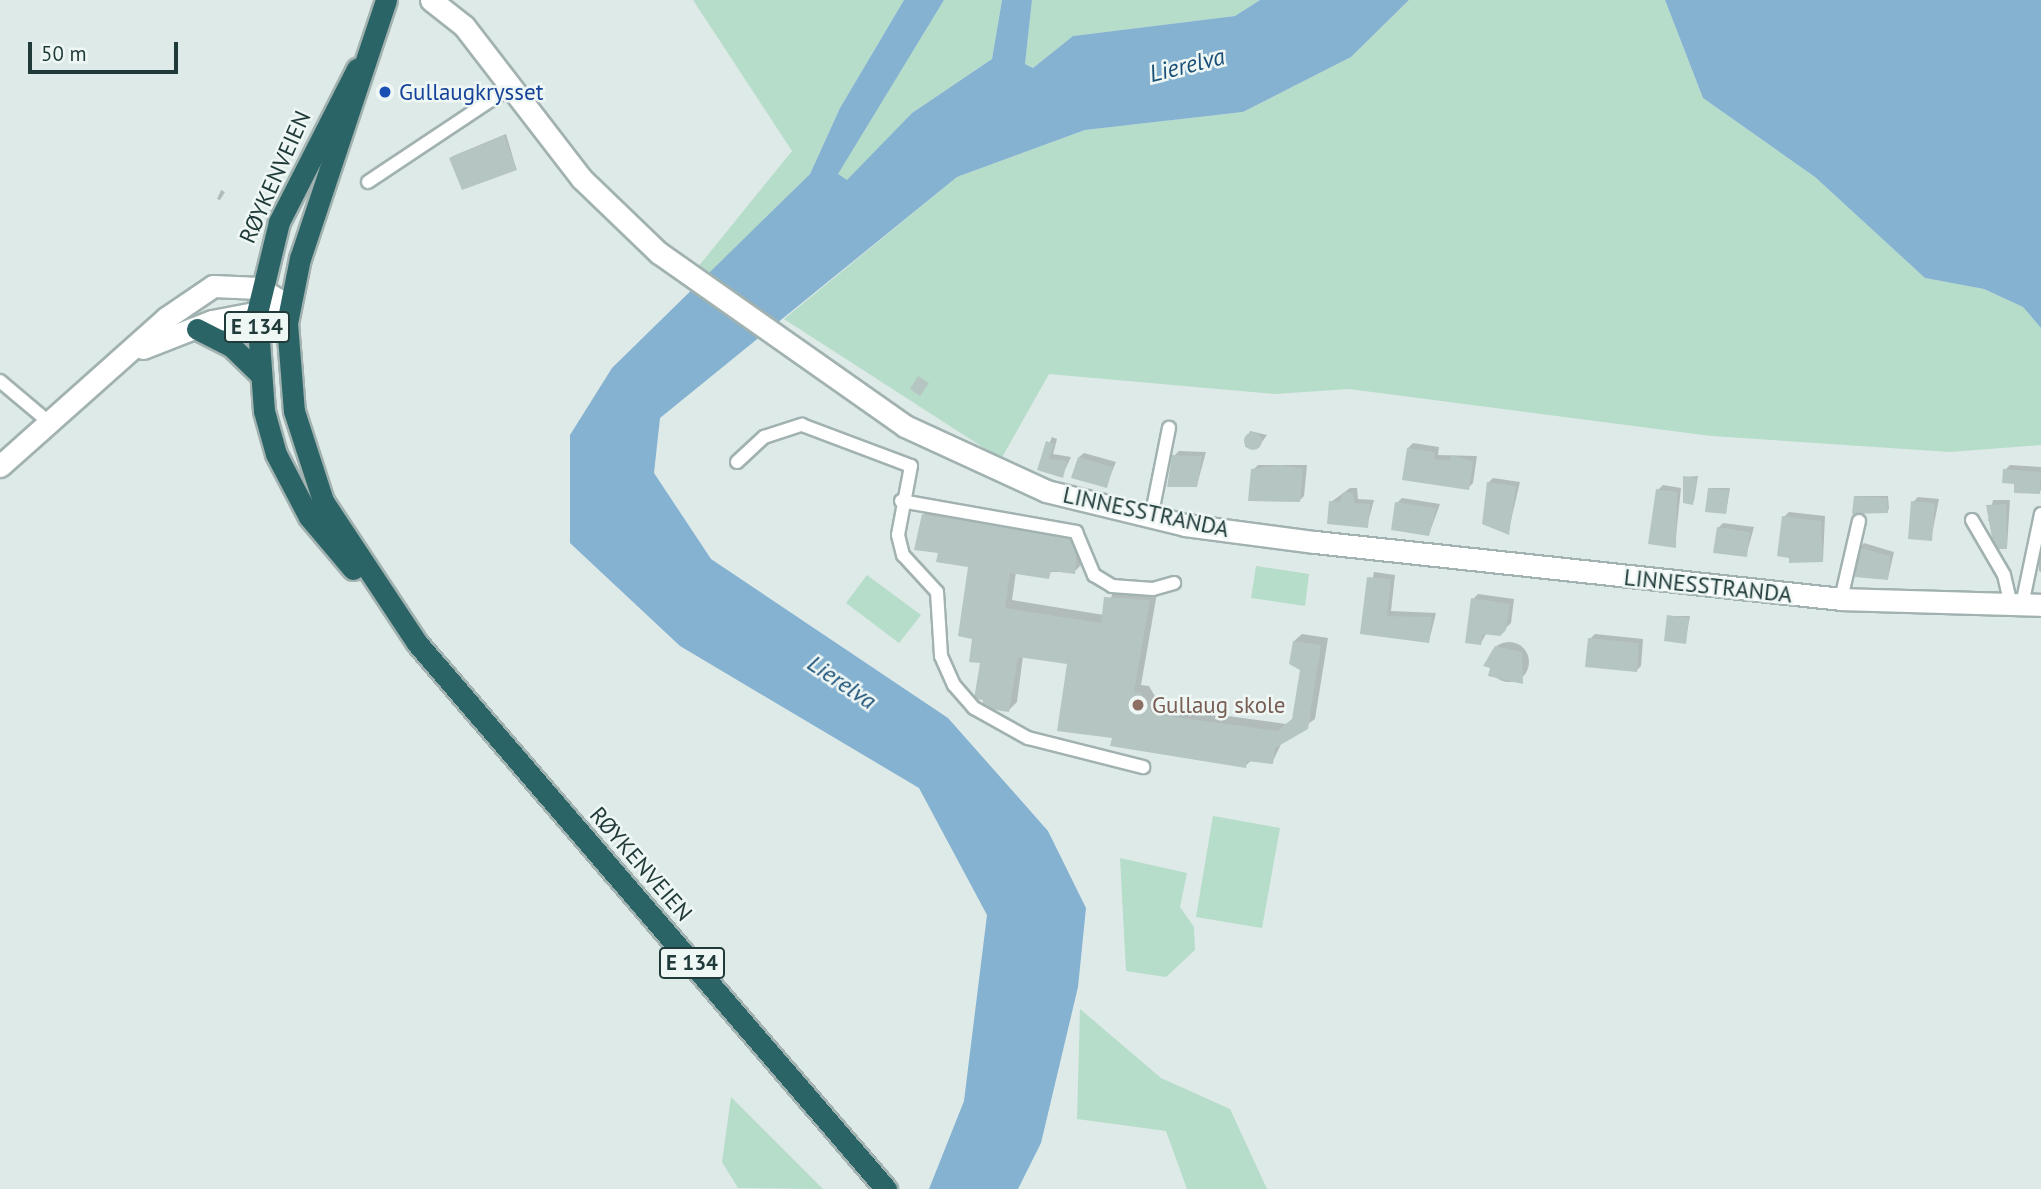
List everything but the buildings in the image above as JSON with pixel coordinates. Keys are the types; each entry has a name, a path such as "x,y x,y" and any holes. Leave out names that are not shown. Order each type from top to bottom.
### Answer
{"highway":[{"name":"RØYKENVEIEN","path":"386,0 289,306 290,386 309,466 341,535 386,603"},
{"name":"RØYKENVEIEN","path":"375,37 290,197 259,288 259,373 272,442 293,492 330,546 386,603 886,1189"},
{"name":"E 134","path":"197,329 231,346 259,373"}],"street":[{"name":"LINNESSTRANDA","path":"431,0 464,26 509,88 601,200 693,279 905,426 985,467 1151,518 1841,599 2025,605"},
{"path":"0,466 135,352 166,318 214,286 259,288 289,306"},
{"path":"135,352 197,329 289,306"}],"lane":[{"path":"368,182 509,88"},
{"path":"0,381 51,424"},
{"path":"737,462 782,428 811,427 911,466 901,501 903,555 937,592 941,656 974,708 1061,751 1143,767"},
{"path":"1151,518 1169,428"},
{"path":"901,501 1076,532 1089,568 1102,582 1153,589 1174,583"},
{"path":"2025,605 2041,514"},
{"path":"1972,520 2025,605"},
{"path":"1841,599 1859,521"}],"green space":[{"path":"693,0 904,0 840,108 810,174 708,275 698,267 792,151"},
{"path":"944,0 1002,0 992,59 912,113 847,181 837,175"},
{"path":"1032,0 1260,0 1235,16 1073,36 1033,68 1025,64"},
{"path":"1409,0 1665,0 1703,98 1815,177 1925,278 1984,289 2023,307 2041,328 2041,445 1950,452 1711,436 1349,389 1275,394 1049,374 1001,459 784,319 957,177 1085,130 1243,112 1351,57"},
{"path":"1256,566 1309,574 1305,606 1251,598"},
{"path":"867,575 921,615 899,643 846,603"},
{"path":"1213,816 1280,828 1262,928 1196,917"},
{"path":"1120,858 1187,873 1180,907 1194,927 1195,950 1166,977 1126,971"},
{"path":"1080,1009 1161,1078 1230,1109 1267,1189 1187,1189 1166,1131 1077,1119"},
{"path":"731,1097 823,1189 738,1188 722,1162"}],"water":[{"name":"Lierelva","path":"904,0 944,0 838,174 847,180 912,113 992,59 1002,0 1032,0 1025,64 1033,68 1073,36 1235,16 1260,0 1409,0 1351,57 1243,112 1085,130 957,177 660,418 654,473 711,559 948,718 1048,831 1086,908 1078,987 1041,1143 1018,1189 929,1189 964,1101 987,915 919,788 680,646 570,543 570,435 612,368 810,174 840,108"},
{"path":"1665,0 2041,0 2041,328 2023,307 1984,289 1925,278 1815,177 1703,98"}],"place":[{"name":"Gullaugkrysset","path":"385,92"},
{"name":"Gullaug skole","path":"1138,705"}]}
